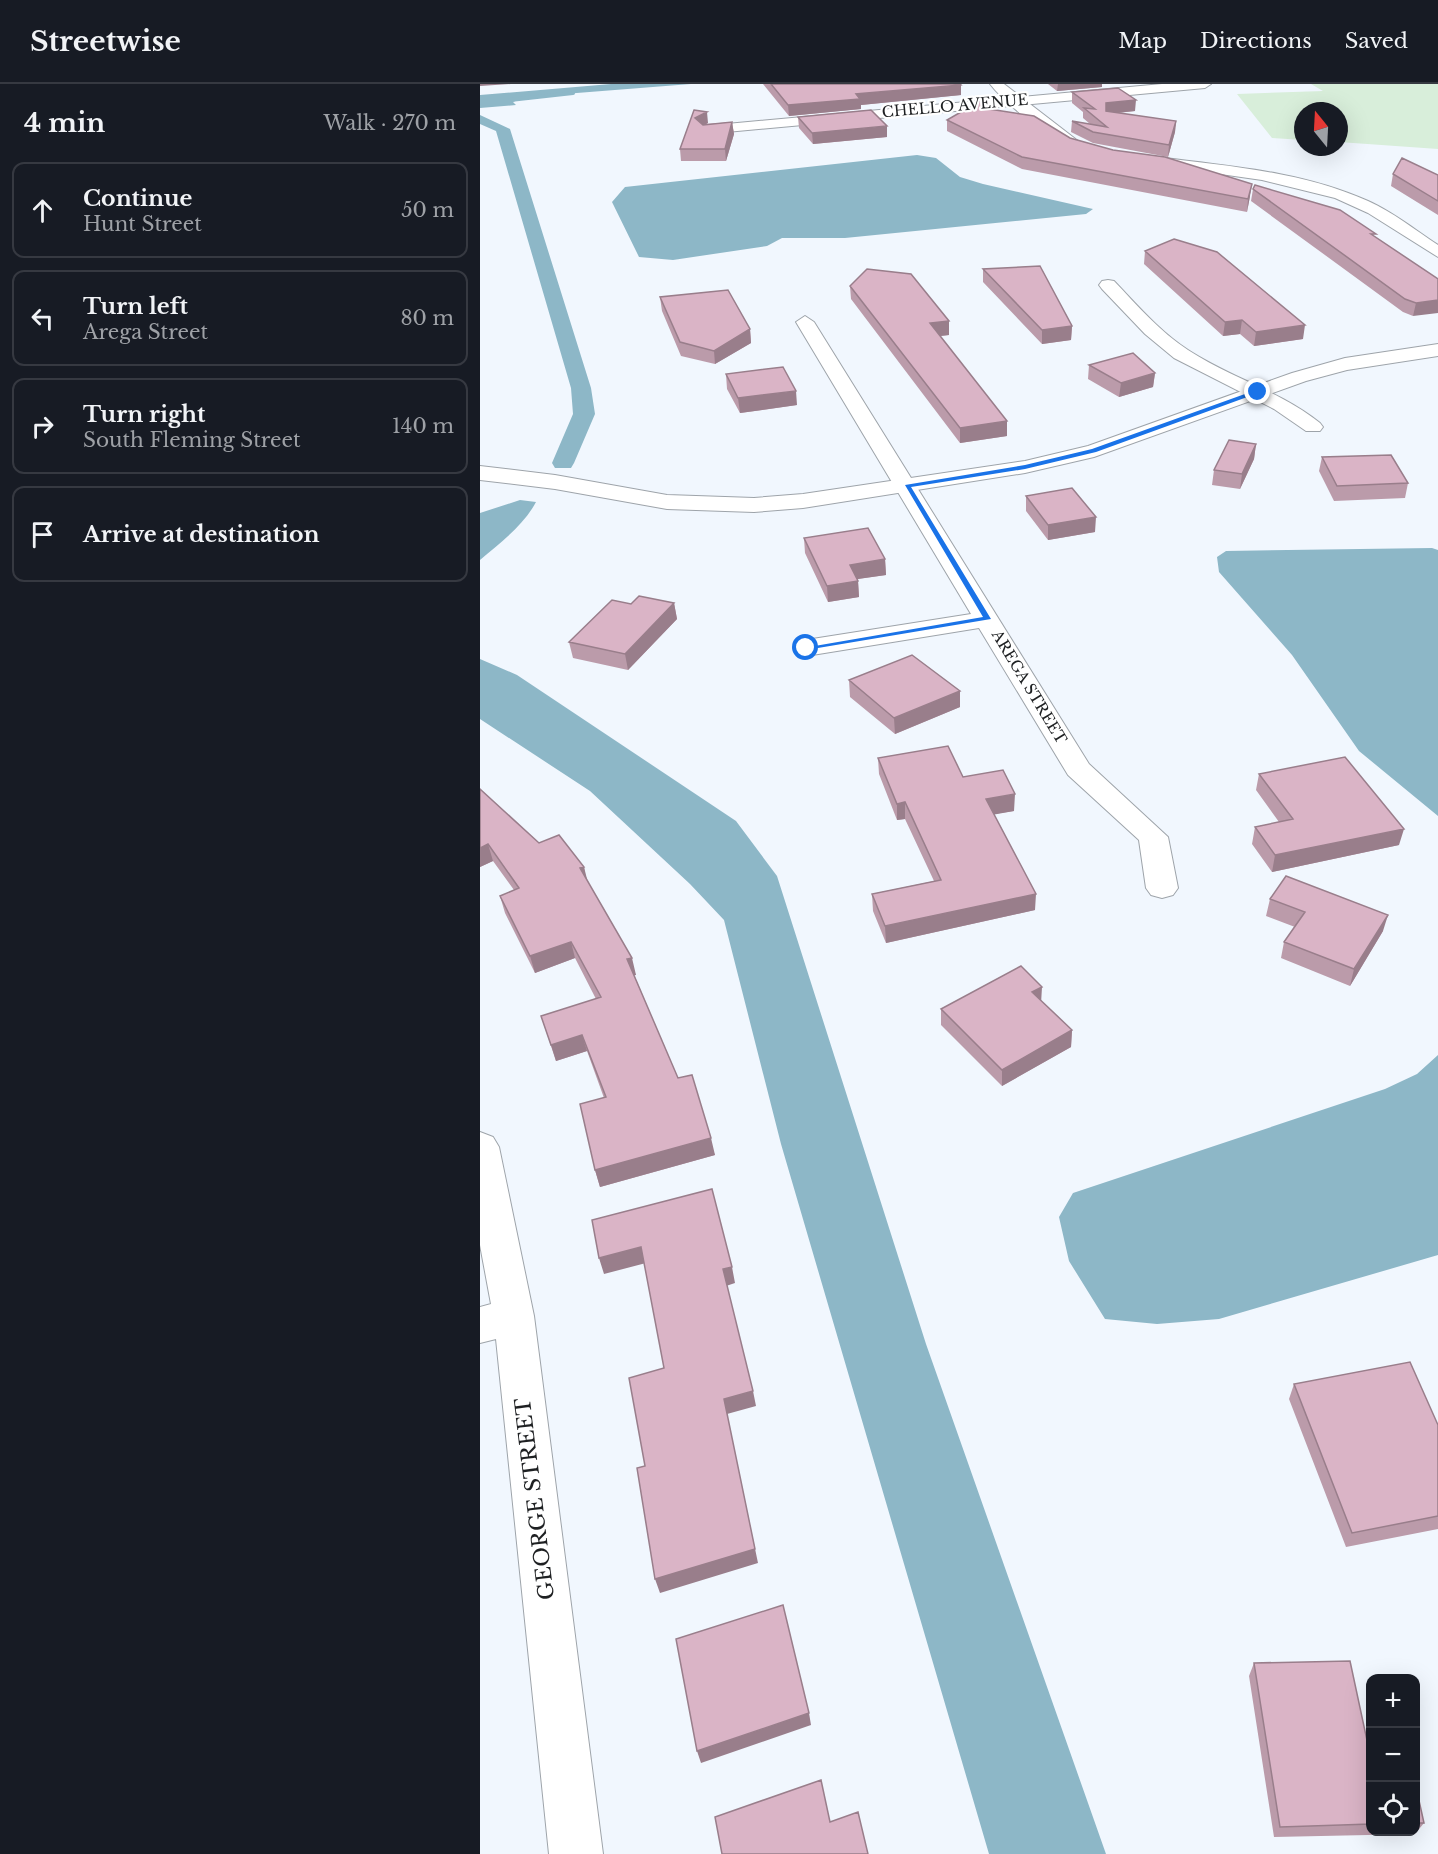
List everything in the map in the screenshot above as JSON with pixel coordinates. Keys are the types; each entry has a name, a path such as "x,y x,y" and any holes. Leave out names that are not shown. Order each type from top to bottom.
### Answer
{"street":[{"path":"996,84 1049,129 1082,145"},
{"name":"CHELLO AVENUE","path":"705,130 1205,84"},
{"path":"1145,160 1272,179 1342,196 1365,205 1438,252"},
{"path":"1108,285 1156,335 1183,355 1291,408 1313,428"},
{"name":"AREGA STREET","path":"805,322 1078,769 1153,837 1162,888"},
{"path":"480,473 555,482 667,502 754,505 803,501 1025,467 1094,451 1258,392 1345,364 1438,350"},
{"path":"806,648 988,619"},
{"name":"GEORGE STREET","path":"480,1147 497,1320 576,1854"}],"green space":[{"path":"1311,84 1438,84 1438,149 1348,143 1348,102 1294,102 1294,139 1272,138 1237,94 1323,91"}],"water":[{"path":"611,84 691,84 526,97 513,102 516,105 480,108 480,95"},
{"path":"917,155 936,158 960,177 1093,209 1086,214 845,238 782,238 767,246 673,260 639,257 612,202 625,187"},
{"path":"520,500 536,502 518,526 480,560 480,513"},
{"path":"1432,548 1438,550 1438,816 1359,751 1292,655 1219,572 1217,557 1226,551"},
{"path":"480,659 517,675 736,821 777,876 926,1344 1106,1854 989,1854 781,1144 724,920 690,884 590,791 480,719"},
{"path":"1438,1055 1438,1255 1219,1319 1157,1324 1105,1319 1069,1261 1059,1217 1073,1193 1385,1089 1417,1074"}],"building":[{"path":"771,84 961,85 856,94 860,99 788,105"},
{"path":"1118,88 1136,100 1106,103 1106,111 1176,121 1169,145 1093,132 1072,121 1107,127 1084,108 1095,109 1072,92"},
{"path":"980,101 989,109 1034,116 1070,138 1113,150 1165,157 1252,184 1248,199 1022,157 947,120"},
{"path":"694,110 707,112 695,118 703,125 732,122 725,149 680,149"},
{"path":"871,110 887,126 812,133 798,117"},
{"path":"1402,158 1438,175 1438,201 1393,174"},
{"path":"1255,185 1340,210 1438,279 1438,300 1416,303 1405,299 1253,189"},
{"path":"1174,239 1217,252 1305,325 1256,332 1242,320 1225,322 1145,251"},
{"path":"1040,266 1072,326 1042,330 983,269"},
{"path":"867,269 911,274 949,321 930,323 1007,421 960,428 850,286"},
{"path":"728,290 750,329 714,351 680,342 660,297"},
{"path":"1133,353 1155,373 1121,383 1089,365"},
{"path":"783,367 796,391 738,398 726,374"},
{"path":"1229,440 1256,444 1242,474 1214,470"},
{"path":"1391,455 1408,483 1337,486 1322,457"},
{"path":"1072,488 1096,517 1048,525 1026,496"},
{"path":"868,528 885,559 850,565 858,581 827,586 804,538"},
{"path":"639,596 674,603 625,654 569,642 612,600 631,604"},
{"path":"912,655 960,691 894,718 849,680"},
{"path":"948,746 963,777 1003,770 1015,794 986,799 1036,894 885,926 872,894 941,880 905,802 897,804 878,758"},
{"path":"1345,757 1404,829 1275,855 1255,827 1293,819 1259,774"},
{"path":"480,789 539,843 559,835 584,867 580,868 632,958 627,959 678,1078 692,1075 711,1138 595,1170 580,1104 606,1097 582,1035 551,1045 541,1016 601,997 571,942 530,956 500,896 519,888 488,844 480,848"},
{"path":"1286,876 1388,915 1354,969 1284,942 1305,912 1270,899"},
{"path":"1021,966 1042,987 1032,992 1072,1030 1002,1070 941,1009"},
{"path":"712,1189 732,1267 723,1269 753,1391 724,1399 755,1549 655,1579 637,1468 645,1466 629,1378 664,1368 641,1247 599,1258 592,1220"},
{"path":"1410,1362 1438,1425 1438,1516 1352,1533 1294,1384"},
{"path":"783,1605 809,1713 697,1751 676,1639"},
{"path":"1350,1661 1366,1736 1366,1824 1280,1827 1254,1663"},
{"path":"821,1780 830,1822 858,1812 868,1854 722,1854 715,1817"},
{"path":"1420,1805 1424,1823 1420,1823"}],"waterway":[{"path":"510,100 573,93"},
{"path":"480,119 503,129 581,388 584,414 563,463"}],"route":[{"path":"806,648 988,619 907,486 1025,467 1094,451 1258,392"}]}
